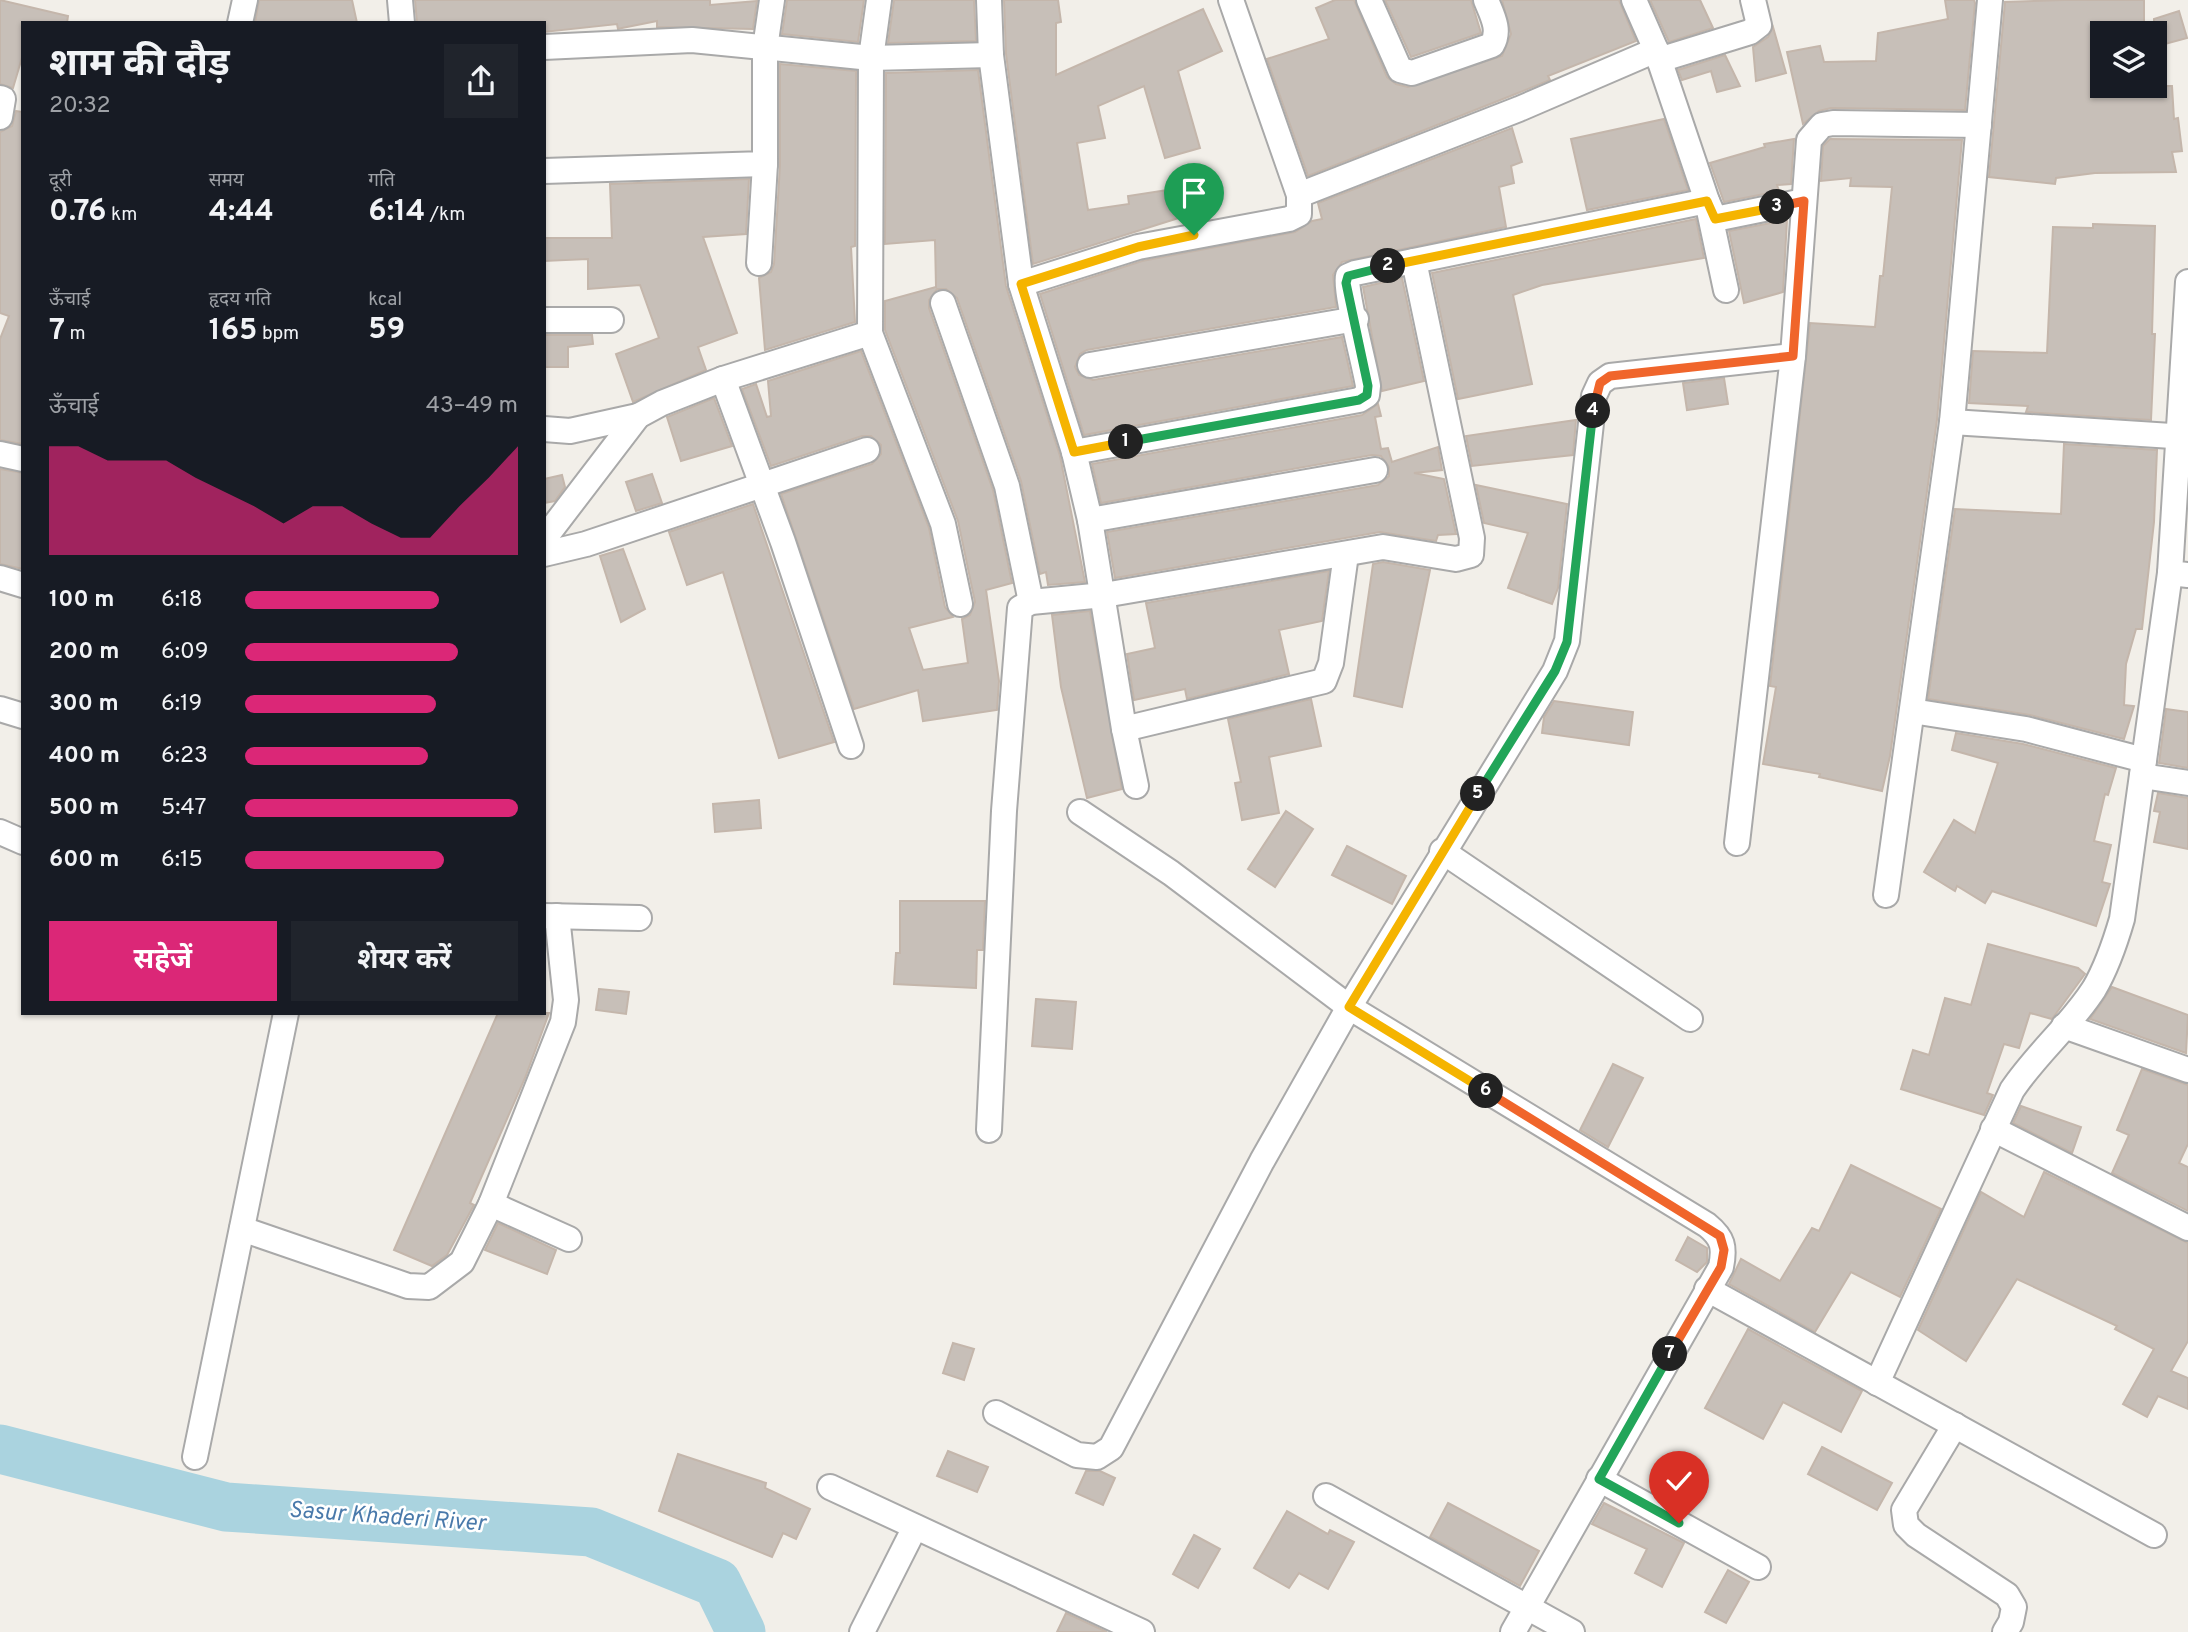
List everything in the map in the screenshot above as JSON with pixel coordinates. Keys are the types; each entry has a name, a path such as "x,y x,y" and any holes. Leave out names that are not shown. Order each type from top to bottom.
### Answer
{"street":[{"path":"240,21 245,0"},
{"path":"400,0 402,21"},
{"path":"759,263 765,164 765,48 772,0"},
{"path":"879,0 871,58 870,333 943,524 960,604"},
{"path":"989,0 991,55 1021,284 1074,452 1090,520 1124,729 1136,786"},
{"path":"1021,284 1138,247 1289,219 1299,214 1299,195 1230,0"},
{"path":"1369,0 1400,69 1412,72 1492,45 1497,37 1497,28 1486,0"},
{"path":"1634,0 1657,55 1715,219 1804,201"},
{"path":"1299,195 1657,55 1750,32 1759,25 1753,0"},
{"path":"1886,895 1952,422 1990,0"},
{"path":"546,47 692,40 871,58 991,55"},
{"path":"1738,843 1793,356 1809,140 1822,125 1979,125"},
{"path":"546,171 765,164"},
{"path":"1074,452 1359,400 1367,395 1368,386 1356,319 1346,290 1348,276 1707,201"},
{"path":"1707,201 1726,290"},
{"path":"989,1130 1017,615 1020,608 1031,602 1104,595 1384,547 1464,559 1471,555 1473,548 1414,261"},
{"path":"1877,1382 2012,1090 2032,1059 2064,1026 2093,990 2111,955 2122,919 2143,768 2179,574 2188,282"},
{"path":"943,303 1007,486 1031,602"},
{"path":"1090,365 1356,319"},
{"path":"546,320 611,320"},
{"path":"546,429 570,431 638,416 662,403 723,379 870,333"},
{"path":"996,1413 1077,1455 1097,1457 1111,1448 1262,1161 1349,1007 1442,851 1555,671 1567,642 1594,396 1600,383 1610,376 1793,356"},
{"path":"723,379 764,486 851,746"},
{"path":"546,536 638,416"},
{"path":"1952,422 2184,436"},
{"path":"546,554 586,544 867,450"},
{"path":"0,454 21,459"},
{"path":"1090,520 1375,470"},
{"path":"1124,729 1324,681 1331,663 1346,554"},
{"path":"0,578 21,584"},
{"path":"0,709 21,715"},
{"path":"1912,711 2026,729 2188,783"},
{"path":"1080,812 1171,873 1349,1007 1707,1225 1720,1236 1724,1250 1721,1267 1513,1632"},
{"path":"0,832 21,841"},
{"path":"1442,851 1690,1019"},
{"path":"242,1229 408,1286 429,1287 461,1262 491,1204 563,1022 566,1000 550,916 639,918"},
{"path":"195,1457 286,1015"},
{"path":"2064,1026 2188,1070"},
{"path":"1993,1129 2188,1228"},
{"path":"491,1204 569,1238"},
{"path":"1707,1289 2154,1535"},
{"path":"1955,1426 1904,1510 1906,1525 1916,1535 2007,1595 2014,1607 2005,1632"},
{"path":"1599,1479 1758,1567"},
{"path":"830,1487 1142,1632"},
{"path":"1326,1496 1572,1632"},
{"path":"862,1632 915,1527"}],"building":[{"path":"0,0 68,16 67,21 21,21 21,61 13,88 0,84"},
{"path":"259,0 352,0 357,21 255,21"},
{"path":"415,0 710,0 710,5 757,1 753,29 657,27 657,21 618,29 617,24 546,32 546,21 417,21"},
{"path":"787,0 864,0 858,42 782,34"},
{"path":"894,0 974,0 976,41 888,43"},
{"path":"1004,0 1058,0 1061,22 1056,23 1056,75 1203,9 1222,51 1178,71 1200,148 1165,158 1144,86 1098,106 1105,138 1077,143 1088,210 1129,204 1128,196 1181,188 1185,216 1033,264 1006,54"},
{"path":"1335,0 1354,0 1387,77 1396,84 1408,87 1502,56 1511,34 1502,0 1619,0 1636,41 1548,76 1550,80 1308,176 1267,59 1329,39 1316,8"},
{"path":"1385,0 1471,0 1481,33 1411,57"},
{"path":"1650,0 1700,0 1713,28 1669,42"},
{"path":"1945,0 1974,0 1975,3 1965,110 1831,108 1819,111 1803,124 1787,52 1820,46 1824,62 1876,61 1878,33 1948,19"},
{"path":"2144,0 2144,21 2090,21 2090,98 2167,98 2167,86 2172,86 2174,119 2178,118 2182,151 2172,152 2176,172 2095,173 2056,178 2055,184 1989,177 2005,2"},
{"path":"2179,11 2187,38 2167,43 2167,21 2154,19"},
{"path":"1773,27 1786,73 1756,81 1753,47 1768,37"},
{"path":"1725,55 1740,86 1717,92 1711,71 1682,80 1678,70"},
{"path":"780,64 856,71 855,246 851,247 855,322 765,350 759,278 771,272 774,264 780,165"},
{"path":"978,70 1006,286 1060,456 1085,582 1048,585 1046,572 1040,574 1021,481 957,298 946,289 937,289 929,300 929,308 993,490 1012,583 986,590 999,681 997,710 923,721 918,690 854,709 781,494 872,464 881,454 881,445 871,436 862,436 771,466 742,389 756,384 767,417 771,416 768,381 861,351 929,528 945,607 953,617 909,628 923,670 968,663 962,619 970,615 975,602 958,521 885,330 885,301 936,287 935,240 885,244 886,73"},
{"path":"16,111 21,112 21,444 0,440 0,339 9,316 0,313 0,132 12,126"},
{"path":"1664,119 1688,190 1587,210 1571,139"},
{"path":"1512,128 1522,162 1511,166 1514,183 1499,187 1506,227 1342,262 1333,275 1336,307 1087,350 1080,354 1075,367 1079,375 1093,380 1342,337 1353,386 1084,435 1040,294 1142,261 1295,232 1312,221 1322,219 1318,203"},
{"path":"1794,139 1791,184 1777,185 1779,191 1724,202 1710,163 1765,147 1764,144"},
{"path":"1830,139 1962,140 1937,420 1890,756 1882,791 1819,777 1820,774 1763,764 1776,687 1770,686 1810,323 1875,327 1880,276 1883,276 1892,187 1850,186 1851,178 1821,181 1823,146"},
{"path":"749,179 746,234 703,237 737,333 698,347 706,370 633,402 616,354 659,338 640,285 588,289 588,259 546,261 546,238 612,238 610,184"},
{"path":"1696,219 1704,258 1542,285 1513,295 1532,384 1458,399 1432,273"},
{"path":"1787,220 1783,292 1744,303 1729,231"},
{"path":"2093,224 2155,226 2152,334 2155,334 2151,420 2026,412 2028,406 1969,403 1973,351 2047,353 2053,227 2093,228"},
{"path":"1402,278 1424,381 1382,391 1363,287"},
{"path":"546,335 592,335 593,344 568,347 568,367 546,367"},
{"path":"1724,378 1728,404 1687,410 1683,383"},
{"path":"714,398 732,446 681,461 667,417"},
{"path":"1378,404 1381,416 1375,417 1381,449 1388,448 1392,462 1438,447 1442,470 1414,473 1444,479 1456,534 1438,535 1436,541 1380,532 1115,578 1107,532 1378,485 1389,476 1389,467 1381,456 1372,455 1101,503 1092,464 1362,415"},
{"path":"1576,420 1573,455 1472,466 1466,436"},
{"path":"2064,444 2157,450 2154,522 2142,629 2136,629 2126,664 2124,705 2134,706 2124,739 2030,715 1928,699 1955,509 2061,514"},
{"path":"0,469 21,473 21,569 0,564"},
{"path":"652,474 662,503 636,511 626,482"},
{"path":"562,475 565,487 555,501 546,503 546,479"},
{"path":"1476,485 1567,504 1558,588 1552,604 1508,588 1528,533 1484,523"},
{"path":"753,504 834,742 779,758 723,572 687,585 669,532"},
{"path":"623,549 645,609 621,622 600,556"},
{"path":"1383,562 1430,570 1402,707 1354,696 1373,564"},
{"path":"1329,571 1322,621 1279,630 1289,674 1187,699 1185,689 1134,700 1127,654 1155,648 1146,603"},
{"path":"1090,611 1122,789 1087,798 1061,687 1052,615"},
{"path":"1311,699 1321,746 1269,757 1279,813 1242,820 1235,783 1241,782 1228,719"},
{"path":"1554,701 1633,712 1629,745 1542,733 1544,717"},
{"path":"2166,709 2188,712 2188,768 2159,763"},
{"path":"1956,733 2023,744 2116,768 2108,795 2105,794 2094,841 2111,845 2102,882 2110,884 2096,926 1992,891 1985,903 1957,886 1955,891 1924,872 1954,820 1975,833 1998,763 1952,750"},
{"path":"2158,793 2188,798 2188,849 2154,842 2160,812 2154,811"},
{"path":"759,800 761,828 715,832 713,804"},
{"path":"1286,811 1313,829 1275,887 1248,869"},
{"path":"1347,846 1406,876 1392,904 1332,875"},
{"path":"900,901 985,901 983,950 977,950 976,988 894,984 896,953 900,953"},
{"path":"1988,944 2078,968 2085,974 2052,1019 2030,1013 2019,1048 2004,1044 1987,1093 1993,1095 1984,1115 1901,1089 1913,1050 1929,1055 1945,998 1971,1005"},
{"path":"2112,987 2188,1015 2186,1053 2090,1019"},
{"path":"599,989 629,992 626,1014 596,1010"},
{"path":"1036,999 1076,1002 1072,1049 1032,1046"},
{"path":"549,1013 525,1078 470,1203 474,1205 447,1255 432,1266 394,1250 497,1015"},
{"path":"1613,1064 1643,1078 1608,1147 1580,1130"},
{"path":"2142,1069 2188,1085 2188,1144 2179,1163 2188,1167 2188,1211 2112,1173 2129,1135 2117,1130"},
{"path":"2021,1106 2081,1127 2072,1153 2013,1123"},
{"path":"1851,1165 1941,1209 1900,1297 1851,1272 1815,1332 1729,1284 1741,1259 1780,1281 1812,1228 1819,1231"},
{"path":"2044,1172 2188,1243 2188,1341 2171,1371 2188,1378 2188,1409 2158,1396 2147,1417 2123,1404 2154,1349 2115,1329 2117,1326 2017,1279 1966,1361 1918,1330 1981,1192 2024,1217"},
{"path":"498,1223 556,1250 547,1274 485,1250"},
{"path":"1688,1237 1707,1248 1707,1262 1697,1272 1676,1260"},
{"path":"1748,1329 1862,1391 1841,1432 1783,1402 1763,1439 1705,1408"},
{"path":"953,1343 974,1349 964,1380 943,1373"},
{"path":"1822,1447 1892,1483 1877,1510 1808,1474"},
{"path":"948,1451 988,1467 977,1492 937,1476"},
{"path":"678,1454 766,1483 765,1488 810,1509 796,1539 783,1533 772,1557 659,1511"},
{"path":"1086,1471 1100,1471 1115,1478 1103,1505 1076,1493"},
{"path":"1448,1503 1539,1551 1520,1586 1430,1537"},
{"path":"1604,1503 1684,1543 1662,1587 1635,1573 1647,1549 1592,1524"},
{"path":"1287,1511 1328,1534 1330,1530 1354,1542 1328,1589 1299,1573 1289,1588 1254,1568"},
{"path":"1194,1535 1220,1549 1198,1588 1173,1574"},
{"path":"1728,1570 1749,1582 1726,1623 1705,1612"},
{"path":"1066,1613 1107,1632 1057,1632"}],"waterway":[{"name":"Sasur Khaderi River","path":"0,1449 226,1507 591,1532 717,1583 741,1632"}],"route":[{"path":"1194,235 1138,247 1021,284 1074,452 1359,400 1367,395 1368,386 1356,319 1346,290 1348,276 1355,273 1707,201 1715,219 1804,201 1793,356 1610,376 1600,383 1594,396 1567,642 1555,671 1442,851 1349,1007 1707,1225 1720,1236 1724,1250 1721,1267 1599,1479 1679,1523"}]}
